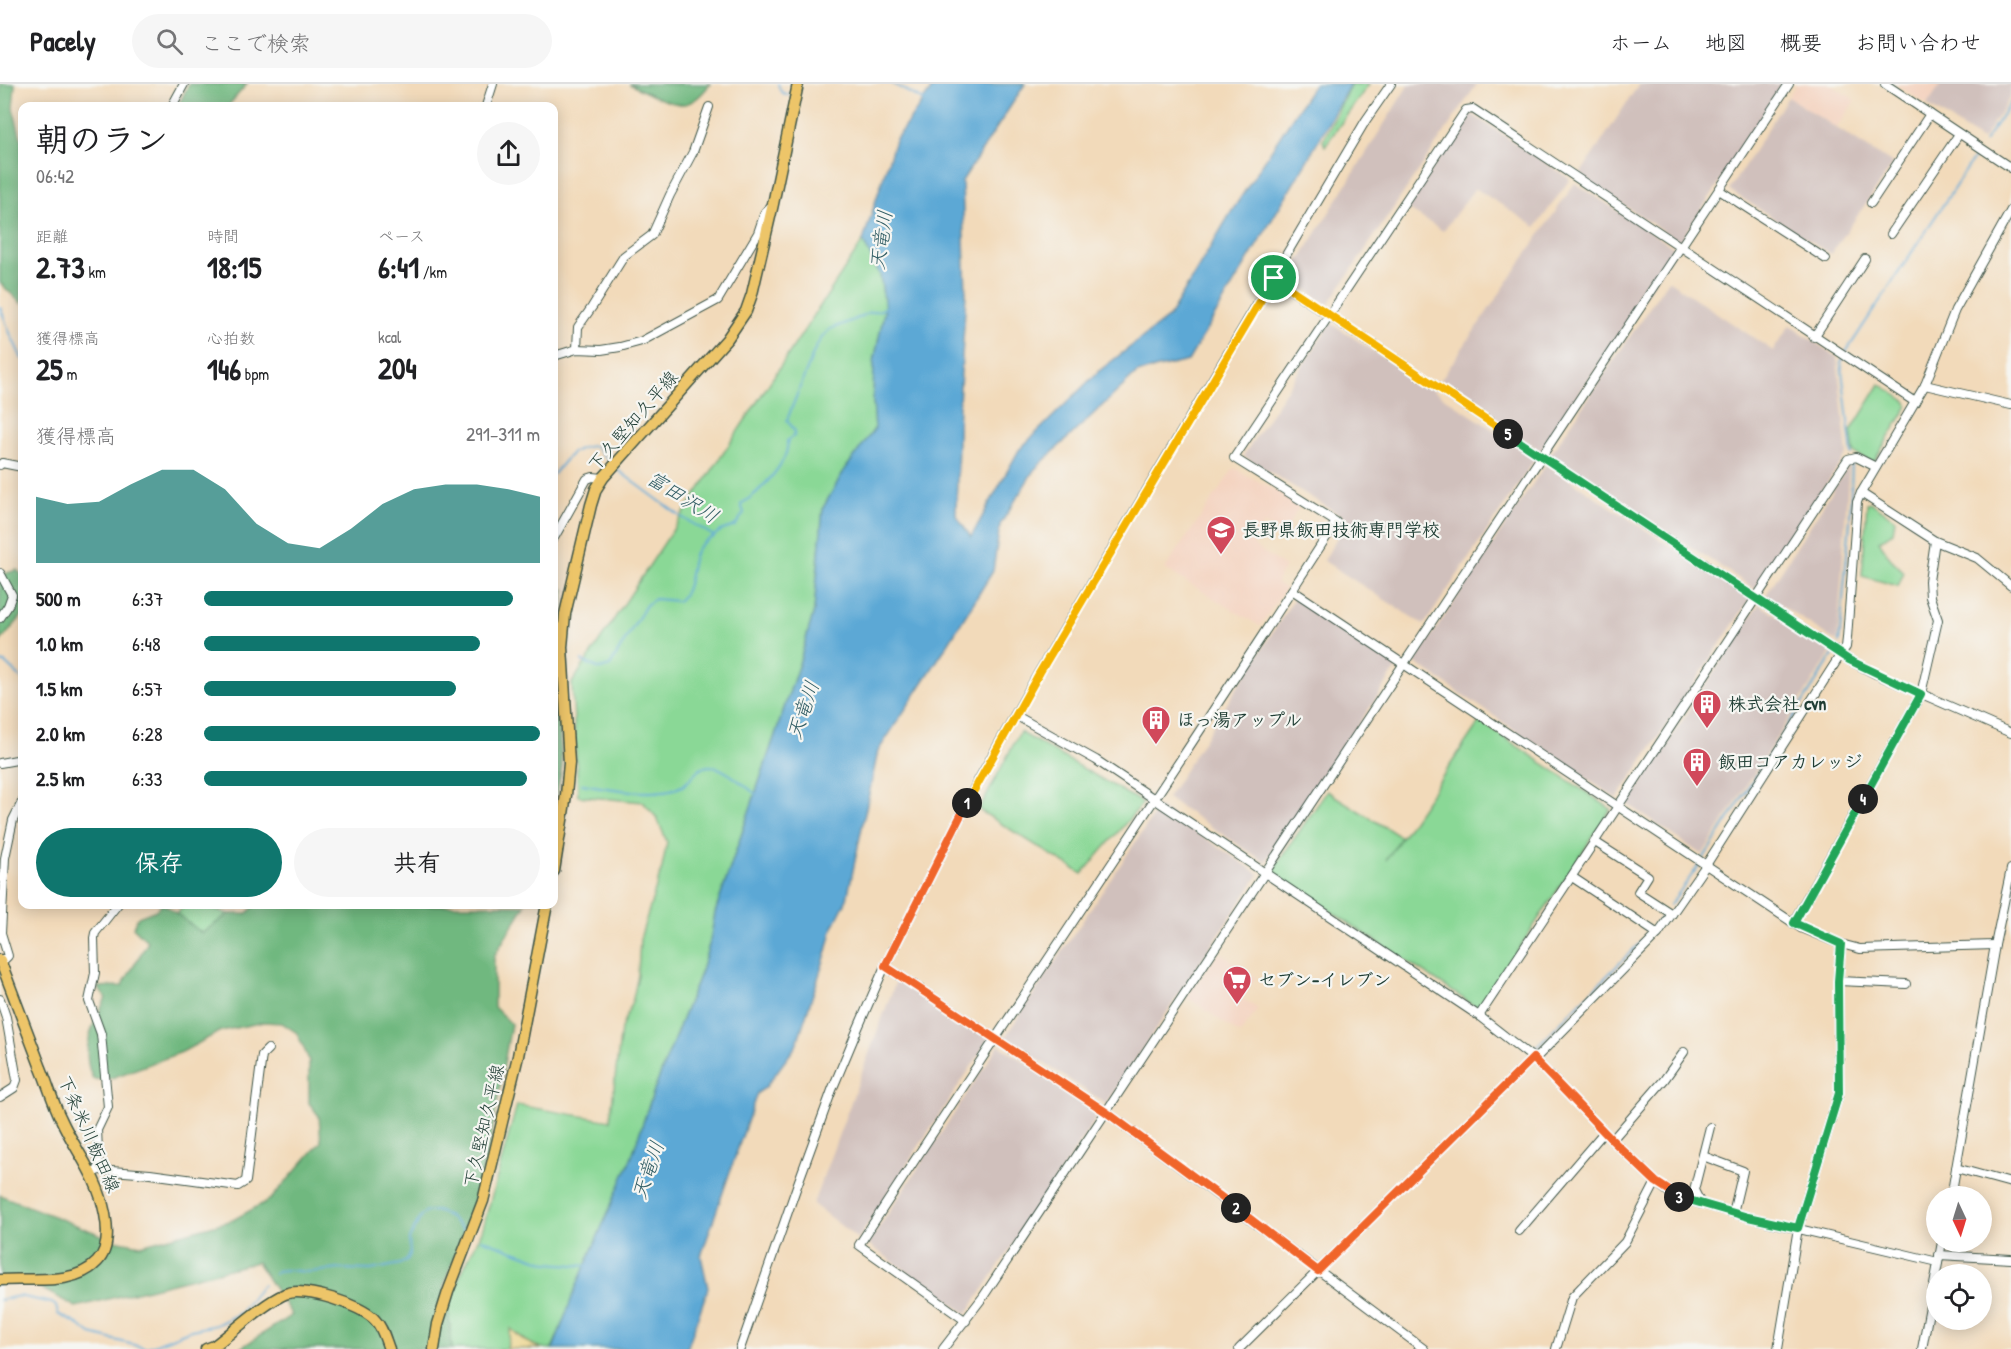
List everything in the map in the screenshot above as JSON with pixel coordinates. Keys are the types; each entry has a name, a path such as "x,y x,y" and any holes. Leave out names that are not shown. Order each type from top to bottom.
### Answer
{"main road":[{"name":"下久堅知久平線","path":"558,846 569,763 562,647 565,614 596,489 618,461 727,339 740,320 752,294 798,84"},
{"name":"下久堅知久平線","path":"434,1349 438,1324 448,1292 483,1201 516,1066 546,909"},
{"name":"下条米川飯田線","path":"0,960 61,1119 95,1171 107,1225 104,1252 98,1261 82,1273 73,1276 0,1280"},
{"path":"206,1349 214,1346 263,1308 284,1295 297,1292 327,1298 369,1314 380,1327 388,1349"}],"street":[{"path":"174,102 184,84"},
{"path":"487,102 494,84"},
{"path":"740,1349 832,1090 885,966 978,781 1366,120 1391,84"},
{"path":"943,1349 983,1297 1789,84"},
{"path":"1885,84 2011,168"},
{"path":"577,350 578,327 624,256 652,235 693,152 709,107"},
{"path":"966,1321 859,1245 994,1037 1155,799 1336,522 1234,458 1466,110 1473,109 1915,402"},
{"path":"1872,203 1930,114"},
{"path":"1891,234 1959,134"},
{"path":"1719,190 1826,259"},
{"path":"558,355 577,350 620,347 642,341 718,300 758,233 765,212 773,204"},
{"path":"1239,1349 1658,934 1672,914 1702,863 1846,646 1857,502 1925,385 1954,310 2008,220 2011,210"},
{"path":"1814,337 1865,259"},
{"path":"1274,278 1849,660 2011,733"},
{"path":"1925,385 2011,405"},
{"path":"1479,1016 1756,598 1853,457 1876,467"},
{"path":"0,465 18,466"},
{"path":"558,531 587,479 606,475"},
{"path":"1861,493 1935,541 1977,558 2011,586"},
{"path":"1794,923 1921,694 1938,620 1930,597 1929,581 1935,541"},
{"path":"0,573 12,595 0,618"},
{"path":"1293,590 1794,923 1841,944 1860,949 1995,945"},
{"path":"1015,715 1096,760 1479,1016 1533,1059 1612,1140 1670,1193 1733,1213 1939,1259 2011,1259"},
{"path":"0,763 18,760"},
{"path":"0,960 8,956 2,933 5,858 13,820 18,810"},
{"path":"1595,842 1648,876 1638,892 1672,914"},
{"path":"1953,1186 1995,945 2011,869"},
{"path":"1572,877 1658,934"},
{"path":"114,909 95,933 95,973 88,998 101,1034 108,1107 97,1130 95,1171 150,1174 238,1186 246,1181 262,1055 268,1049"},
{"path":"1778,1349 1798,1228 1839,1093 1838,981 1841,944"},
{"path":"885,966 1106,1112 1424,1349"},
{"path":"1838,981 1906,984"},
{"path":"0,999 6,1017 17,1080 14,1088 0,1097"},
{"path":"1612,1140 1664,1080 1684,1052"},
{"path":"1701,1204 1694,1190 1710,1127"},
{"path":"1519,1231 1605,1132"},
{"path":"1703,1156 1743,1171 1733,1213"},
{"path":"1956,1168 2011,1183"},
{"path":"1556,1349 1572,1297 1625,1242 1656,1182"},
{"path":"1922,1349 1940,1252"}],"shaded area":[{"path":"1409,84 1477,84 1328,305 1289,277"},
{"path":"1639,84 1785,84 1680,242 1579,176"},
{"path":"1796,84 1830,84 1855,100 1837,128 1788,97"},
{"path":"1896,84 1941,84 1927,105"},
{"path":"1941,84 2011,84 2011,96 1982,140 1927,105"},
{"path":"1788,97 1893,164 1831,254 1729,190"},
{"path":"1470,113 1570,179 1536,227 1475,188 1443,231 1406,208"},
{"path":"1575,183 1676,249 1541,451 1440,381"},
{"path":"1668,280 1773,351 1790,325 1837,357 1847,454 1755,589 1550,455"},
{"path":"1331,323 1536,458 1424,625 1324,561 1347,519 1243,456"},
{"path":"1546,464 1750,599 1617,799 1414,662"},
{"path":"1849,465 1837,642 1766,595"},
{"name":"長野県飯田技術専門学校","path":"1234,468 1300,504 1285,533 1264,524 1253,545 1285,567 1276,582 1285,589 1260,626 1165,569"},
{"path":"1295,597 1398,666 1265,862 1167,798"},
{"path":"1759,604 1832,651 1702,855 1628,804"},
{"path":"1159,807 1259,874 1106,1104 1005,1037"},
{"path":"1219,952 1256,977 1242,998 1258,1009 1240,1034 1187,997"},
{"path":"897,978 990,1038 858,1239 813,1204"},
{"path":"999,1045 1100,1112 967,1314 868,1244"}],"green space":[{"path":"0,84 15,84 13,108 18,127 18,300 0,283"},
{"path":"189,84 247,84 231,102 180,102"},
{"path":"629,84 710,84 695,99 688,103 678,104"},
{"path":"1351,84 1369,84 1325,146 1323,141"},
{"path":"863,241 880,275 885,308 874,362 875,428 844,471 823,508 814,611 799,664 715,913 710,942 701,971 652,1096 632,1156 552,1349 535,1346 511,1329 507,1349 452,1349 448,1308 460,1276 482,1231 517,1105 610,1121 621,1029 633,999 638,975 640,939 662,868 667,842 657,818 643,802 578,796 572,683"},
{"path":"1880,384 1907,402 1908,406 1873,463 1854,453 1851,431"},
{"path":"1870,502 1895,519 1893,532 1879,541 1890,558 1904,572 1898,586 1862,576 1867,504"},
{"path":"18,571 18,621 0,642 0,575"},
{"path":"558,588 565,589 558,635"},
{"path":"558,714 562,766 558,788"},
{"path":"1480,721 1611,809 1479,1009 1274,874 1274,868 1327,791 1401,837 1386,860"},
{"path":"1020,732 1143,803 1082,874 979,810"},
{"path":"170,909 202,933 229,914 247,914 251,909 523,909 494,956 494,1007 511,1024 490,1143 473,1206 444,1286 452,1349 239,1349 292,1315 257,1262 76,1307 37,1286 0,1281 0,1195 114,1240 141,1245 233,1220 271,1199 321,1142 319,1116 309,1103 309,1060 297,1033 282,1023 264,1022 221,1031 182,1052 106,1080 93,1079 87,1058 89,1037 106,998 97,987 122,986 148,942 133,927 138,917 156,910"},
{"path":"181,909 213,909 229,914 202,933 177,914"}],"sand":[{"path":"511,1329 525,1341 541,1349 507,1349"}],"water":[{"name":"天竜川","path":"935,84 1025,84 962,181 966,294 959,403 956,515 971,537 1019,450 1099,371 1169,317 1230,214 1314,84 1350,84 1188,361 1137,373 1034,470 1000,525 993,571 878,751 847,899 833,927 796,1046 765,1088 757,1093 701,1256 708,1288 687,1349 553,1349 574,1292 632,1156 652,1096 701,971 710,942 715,913 799,664 814,611 823,508 844,471 875,428 874,362 885,308 880,275 863,241 895,140"}],"waterway":[{"path":"778,84 781,92 787,95 792,92"},
{"path":"893,84 925,101"},
{"path":"1984,142 2011,102"},
{"path":"1846,352 1976,155"},
{"name":"富田沢川","path":"0,307 18,350"},
{"name":"富田沢川","path":"615,468 680,516 714,536 720,531 735,526 744,513 741,504 756,493 772,476 784,458 787,441 794,436 795,431 787,420 822,337 830,329 887,307"},
{"path":"1844,357 1841,362 1852,455"},
{"name":"富田沢川","path":"558,469 575,451 594,446 612,464"},
{"path":"1839,643 1850,521 1852,461"},
{"path":"582,661 600,669 610,666 646,605 655,599 678,601 683,596 692,561 698,548 705,541 714,537"},
{"path":"1703,859 1833,655"},
{"path":"0,662 5,663 18,675"},
{"path":"582,784 658,792 680,787 701,769 710,766 728,773 757,795"},
{"path":"1670,905 1700,864"},
{"path":"1655,926 1662,916"},
{"path":"1532,1051 1648,935"},
{"path":"274,1274 277,1271 286,1270 309,1272 341,1269 371,1270 400,1264 407,1260 410,1254 409,1239 421,1216 426,1212 436,1211 449,1216 465,1232"},
{"path":"481,1239 547,1263 588,1266"},
{"path":"0,1300 19,1296 52,1303 56,1306 58,1314 91,1334 146,1348 191,1330 216,1325 240,1313 263,1284"}],"place":[{"name":"長野県飯田技術専門学校","path":"1221,556"},
{"name":"株式会社 cvn","path":"1707,730"},
{"name":"ほっ湯アップル","path":"1156,746"},
{"name":"飯田コアカレッジ","path":"1697,788"},
{"name":"セブン-イレブン","path":"1237,1006"}],"route":[{"path":"1274,278 1849,660 1921,694 1794,923 1841,944 1838,981 1839,1093 1798,1228 1748,1217 1670,1193 1612,1140 1533,1058 1318,1271 1106,1112 885,966 978,781 1040,672 1274,278"}]}
